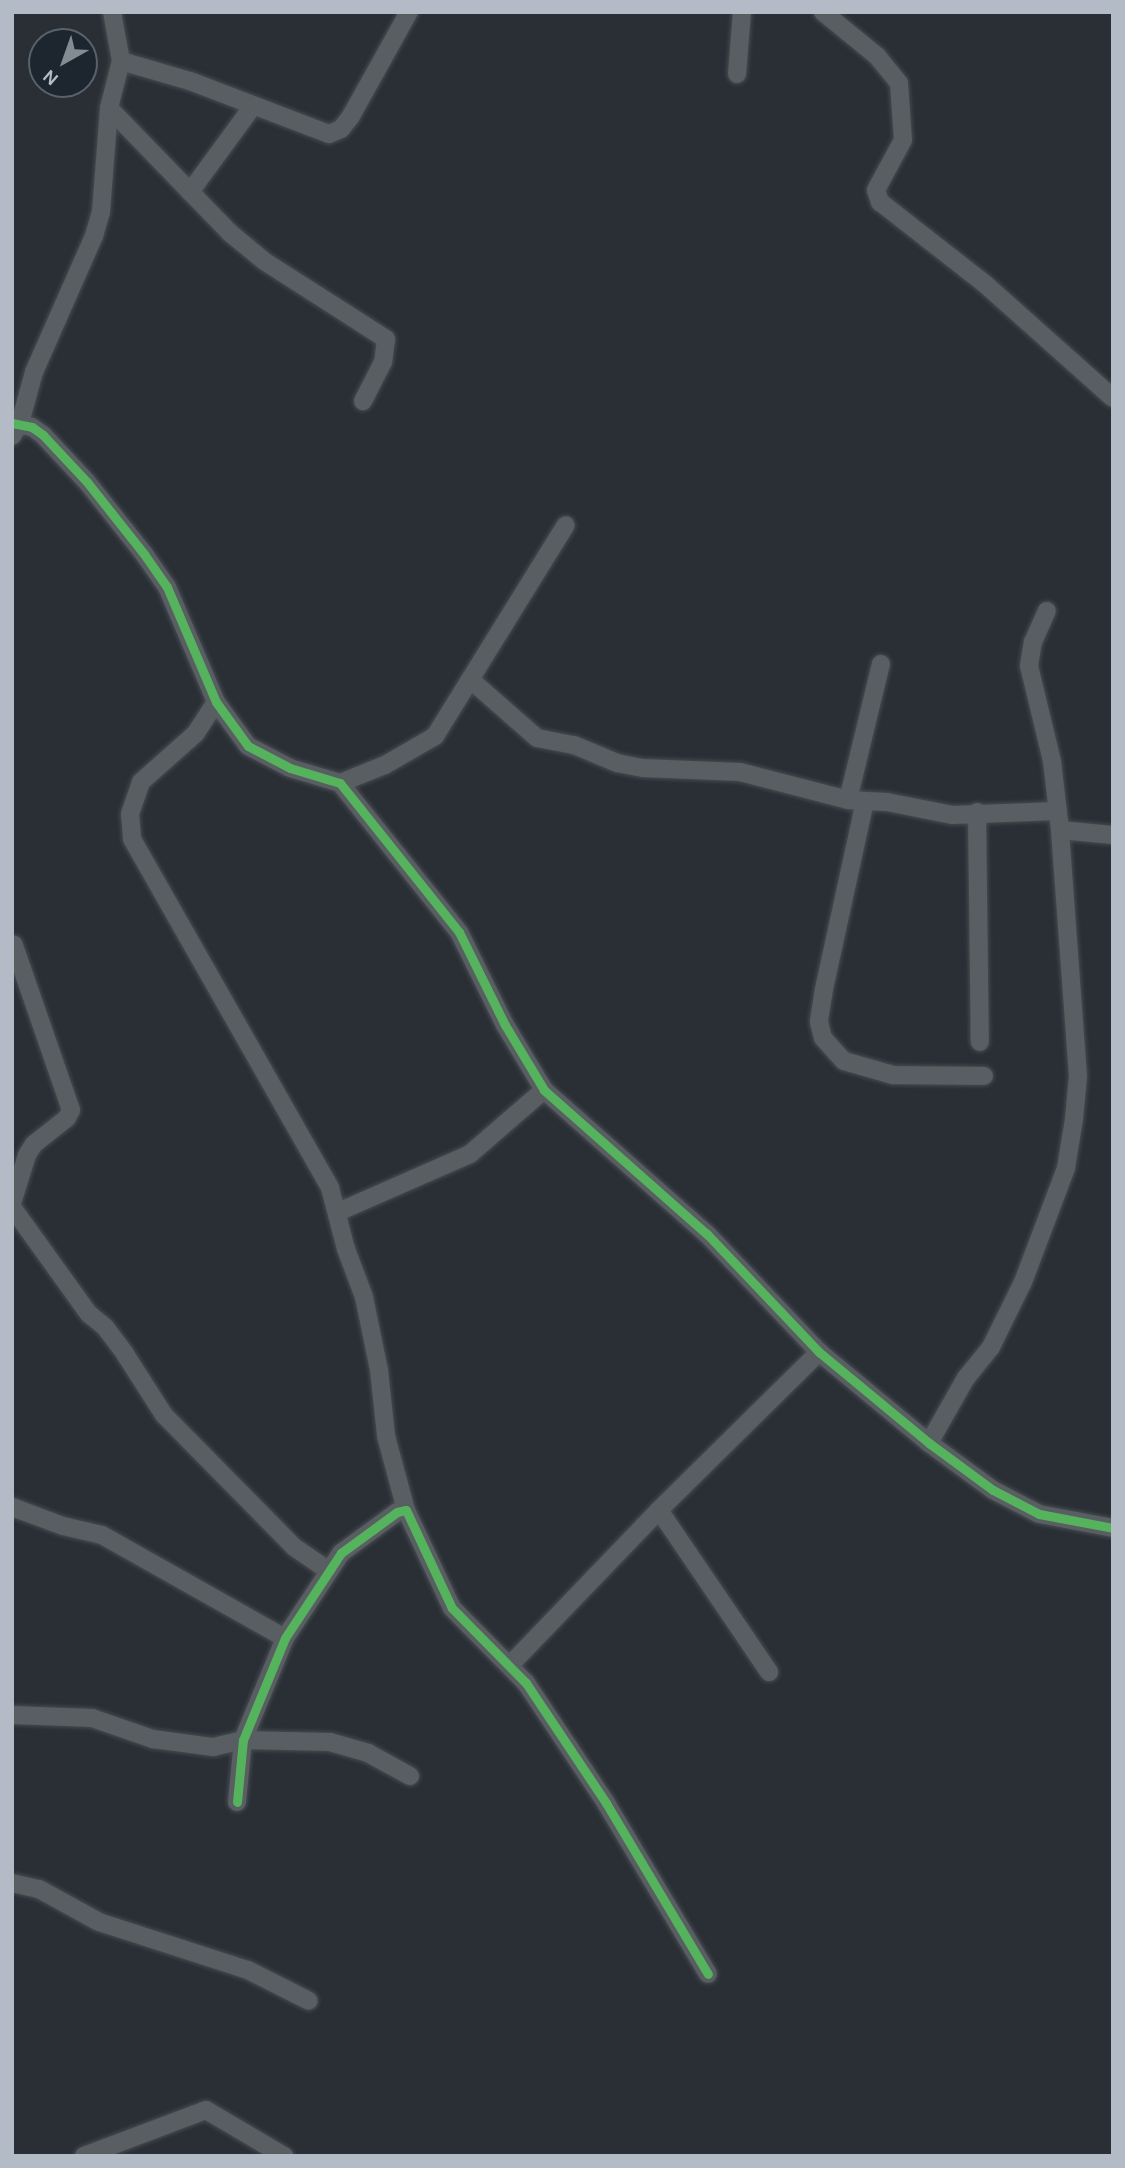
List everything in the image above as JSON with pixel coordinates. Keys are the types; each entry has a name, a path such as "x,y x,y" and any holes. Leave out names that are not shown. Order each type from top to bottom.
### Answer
{"street":[{"path":"112,12 121,61 109,108 101,212 94,236 34,372 15,427 43,435 87,482 167,587 216,702 248,746 290,768 340,783 458,932 505,1025 544,1090 707,1234 819,1352 929,1443 993,1490 1039,1514 1113,1528"},
{"path":"121,61 190,81 323,133 341,129 410,12"},
{"path":"737,74 742,12"},
{"path":"822,12 877,56 899,83 903,140 876,190 880,202 985,284 1113,398"},
{"path":"190,192 253,106"},
{"path":"109,108 229,232 264,261 386,339 383,362 363,401"},
{"path":"340,783 386,765 435,736 472,681 566,525"},
{"path":"929,1443 966,1378 997,1336 1023,1282 1066,1168 1078,1076 1059,820 1052,761 1029,666 1033,642 1047,611"},
{"path":"881,664 819,1022 823,1038 844,1061 893,1075 984,1076"},
{"path":"472,681 537,738 574,745 617,763 643,768 740,772 857,800 952,815 977,812 1059,820 1113,835"},
{"path":"216,702 195,734 141,782 130,814 132,839 330,1188 346,1249 364,1297 379,1370 386,1436 406,1510 452,1608 498,1657 510,1665 606,1803 708,1974"},
{"path":"977,812 980,1042"},
{"path":"14,945 71,1110 67,1118 34,1144 27,1155 12,1205 89,1314 105,1327 125,1354 164,1415 294,1546 329,1571"},
{"path":"338,1212 470,1154 544,1090"},
{"path":"510,1665 659,1510 819,1352"},
{"path":"12,1507 102,1535 285,1638"},
{"path":"237,1802 243,1740 285,1638 349,1545 397,1512 406,1510"},
{"path":"659,1510 769,1672"},
{"path":"12,1715 92,1718 153,1739 213,1747 243,1740 330,1742 368,1753 410,1776"},
{"path":"12,1883 39,1889 99,1922 248,1970 309,2001"},
{"path":"84,2156 197,2111 206,2110 284,2156"}],"cycle path":[{"path":"12,423 32,427 43,435 87,482 144,554 167,587 216,702 248,746 290,768 340,783 459,932 505,1025 544,1090 707,1234 819,1352 929,1443 993,1490 1039,1514 1113,1528"},
{"path":"237,1802 243,1740 285,1638 341,1553 397,1512 406,1510 452,1608 526,1683 606,1803 708,1974"}]}
